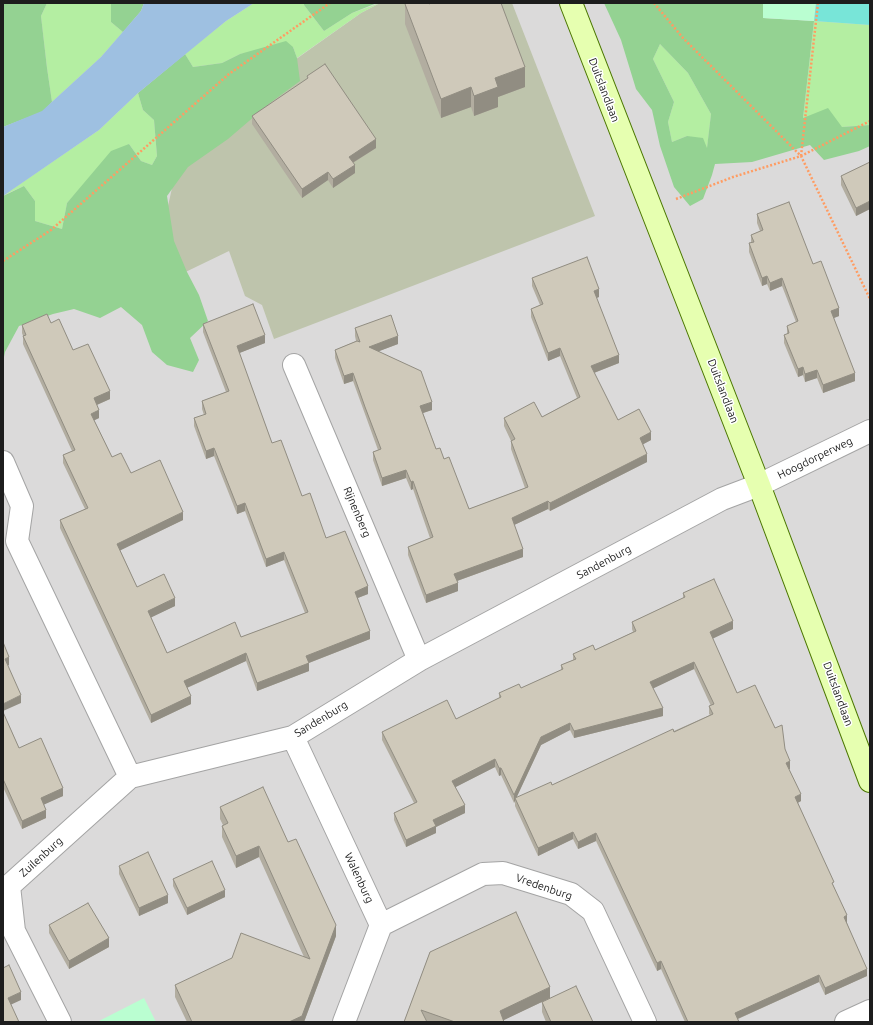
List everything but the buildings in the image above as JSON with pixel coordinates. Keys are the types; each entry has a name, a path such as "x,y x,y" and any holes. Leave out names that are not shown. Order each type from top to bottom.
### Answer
{"main road":[{"name":"Duitslandlaan","path":"571,3 759,485 870,781"}],"street":[{"name":"Rijnenberg","path":"294,365 419,660"},
{"name":"Hoogdorperweg","path":"759,485 870,431"},
{"path":"3,462 22,506 17,541 130,777"},
{"name":"Sandenburg","path":"130,777 293,737 419,660 722,499 759,485"},
{"name":"Walenburg","path":"293,737 381,925"},
{"name":"Zuilenburg","path":"60,1022 9,933 6,887 130,777"},
{"name":"Vredenburg","path":"381,925 483,874 504,873 571,894 593,911 645,1022"},
{"path":"344,1022 381,925"},
{"path":"846,1022 870,1011"}],"path":[{"path":"3,261 51,230 229,74 330,3"},
{"path":"654,3 683,38 801,156 870,299"},
{"path":"801,156 818,3"},
{"path":"651,209 733,177 801,156 870,121"}],"shaded area":[{"path":"3,3 870,3 870,1022 3,1022"},
{"path":"144,3 254,3 226,21 138,93 99,130 3,196 3,127 42,111 101,57 141,11"},
{"path":"380,3 512,3 595,216 274,339 262,305 245,296 229,251 171,279 163,228 175,175 240,99 361,13"},
{"path":"816,3 870,3 870,25 814,21"}],"green space":[{"path":"3,3 47,3 41,16 52,102 42,112 3,127"},
{"path":"47,3 111,3 111,22 123,32 101,57 52,102 41,16"},
{"path":"111,3 144,3 141,11 123,32 111,22"},
{"path":"254,3 304,3 324,31 352,13 380,3 361,13 297,58 293,47 240,54 222,63 193,67 185,54 226,21"},
{"path":"304,3 377,3 352,13 324,31"},
{"path":"604,3 763,3 763,18 814,21 803,118 828,108 842,127 870,125 870,146 859,151 824,160 810,145 752,162 715,164 703,199 690,206 674,187 660,146 652,110 636,89 621,40","holes":["660,44 688,73 711,114 707,148 703,138 687,136 672,142 668,122 674,102 653,59"]},
{"path":"763,3 816,3 814,21 763,18"},
{"path":"814,21 870,25 870,125 842,127 803,118"},
{"path":"286,41 293,47 297,58 300,81 270,103 228,139 188,167 167,196 174,241 187,272 199,295 208,321 190,338 199,360 193,372 167,365 152,352 142,325 121,307 100,318 74,309 53,314 19,326 5,352 3,362 3,196 24,186 35,201 35,221 62,229 67,203 111,151 129,144 141,161 152,165 157,156 154,120 143,110 138,93 185,54 193,67 222,63 240,54"},
{"path":"660,44 688,73 711,114 707,149 687,136 672,142 668,122 674,102 653,59"},
{"path":"138,93 143,110 154,120 157,156 152,165 141,161 129,144 67,203 62,229 35,221 35,201 24,186 4,195 99,130"},
{"path":"144,998 156,1022 97,1022"}]}
